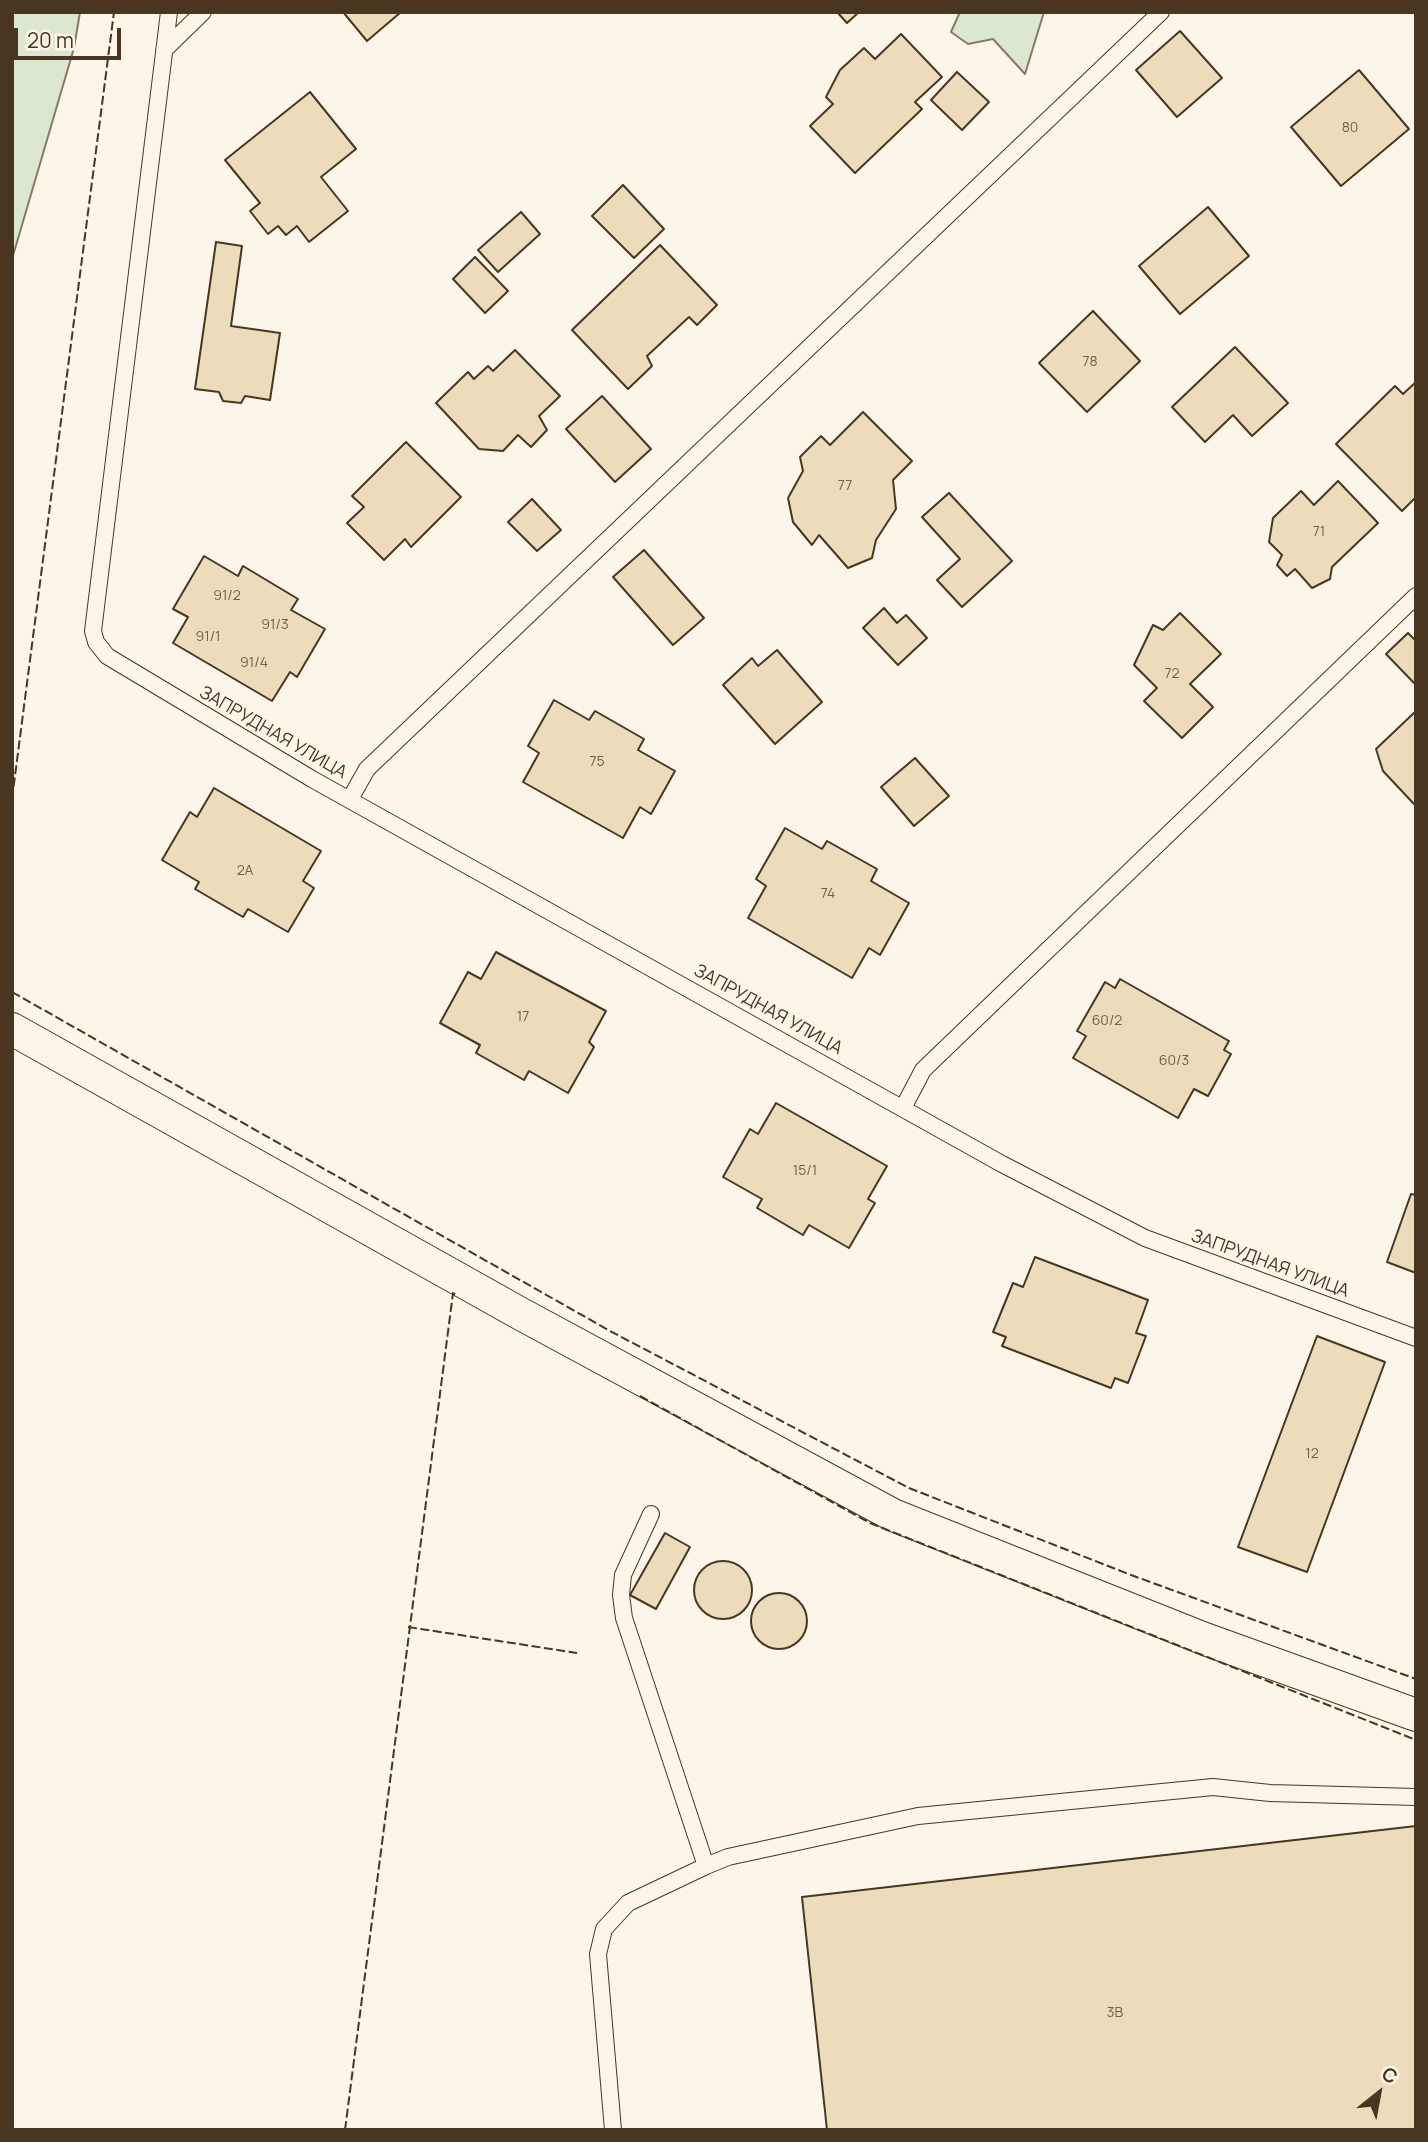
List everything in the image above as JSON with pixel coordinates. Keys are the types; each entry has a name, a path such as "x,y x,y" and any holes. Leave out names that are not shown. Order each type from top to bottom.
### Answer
{"street":[{"path":"12,1029 521,1314 893,1515 1205,1639 1416,1716"}],"lane":[{"name":"ЗАПРУДНАЯ УЛИЦА","path":"169,12 93,631 96,642 107,656 350,799 1002,1164 1145,1238 1416,1338"},
{"path":"163,50 203,12"},
{"path":"350,799 367,769 1161,12"},
{"path":"903,1108 923,1070 1416,596"},
{"path":"651,1514 623,1575 621,1595 624,1618 706,1866"},
{"path":"613,2130 598,1954 604,1930 628,1903 706,1866 741,1854 918,1816 1213,1787 1270,1793 1416,1797"}],"green space":[{"path":"12,12 80,12 74,48 12,259"},
{"path":"960,12 1044,12 1025,74 993,39 968,44 951,32"}],"building":[{"path":"343,12 401,12 367,41"},
{"path":"837,12 859,12 847,23"},
{"path":"1180,31 1222,78 1177,117 1136,70"},
{"path":"901,34 942,77 915,102 922,109 855,173 810,126 833,104 826,97 840,70 864,48 875,59"},
{"path":"1359,70 1409,129 1341,186 1291,127"},
{"path":"957,72 989,102 962,130 931,100"},
{"path":"310,92 356,149 321,177 348,211 309,242 297,226 286,235 278,226 268,234 250,211 260,203 225,160"},
{"path":"623,185 664,229 634,258 592,216"},
{"path":"1208,207 1249,256 1180,314 1139,266"},
{"path":"521,212 540,234 498,272 478,250"},
{"path":"216,242 242,246 231,326 280,333 270,400 245,396 241,403 223,401 219,392 195,389"},
{"path":"660,245 717,305 697,325 689,317 647,356 652,366 628,389 572,330"},
{"path":"475,257 508,291 485,313 453,279"},
{"path":"1093,311 1140,361 1087,412 1039,363"},
{"path":"1235,347 1288,403 1252,436 1233,415 1205,442 1172,407"},
{"path":"515,350 560,396 539,416 547,430 531,447 518,435 503,451 479,449 436,403 468,372 474,379 488,366 493,371"},
{"path":"1416,382 1416,497 1402,511 1336,444 1395,386 1403,394"},
{"path":"602,396 651,449 615,482 566,429"},
{"path":"863,412 912,461 893,480 896,509 876,540 872,558 848,568 819,535 812,545 793,522 788,498 803,471 800,457 821,436 830,445"},
{"path":"406,442 461,497 411,547 405,539 384,560 347,523 364,507 352,496"},
{"path":"1338,481 1378,523 1332,567 1330,579 1312,588 1295,569 1287,576 1277,565 1282,555 1269,542 1273,518 1301,491 1314,505"},
{"path":"949,493 1012,561 962,607 937,580 960,559 922,517"},
{"path":"532,499 561,530 537,551 508,522"},
{"path":"644,550 704,618 673,645 613,577"},
{"path":"204,556 238,576 243,566 298,599 291,610 325,629 297,677 290,672 272,701 173,643 188,617 173,609"},
{"path":"884,608 897,623 906,615 927,638 898,665 863,628"},
{"path":"1180,613 1221,654 1190,684 1213,707 1182,738 1144,701 1157,688 1134,665 1153,625 1163,630"},
{"path":"1408,633 1416,641 1415,684 1386,654"},
{"path":"777,650 822,702 775,744 723,685 752,658 758,666"},
{"path":"554,700 589,720 595,711 644,739 638,750 675,771 651,814 640,807 623,838 523,782 539,753 528,746"},
{"path":"1416,711 1414,804 1383,771 1376,749"},
{"path":"915,758 949,796 914,826 881,787"},
{"path":"214,788 321,851 303,881 314,888 288,932 248,909 243,917 195,889 199,882 162,860 190,812 197,817"},
{"path":"785,828 822,849 827,841 877,869 871,881 909,903 880,955 869,948 852,978 748,918 766,886 756,879"},
{"path":"496,952 606,1011 589,1042 594,1047 568,1093 529,1071 524,1080 476,1053 480,1045 440,1023 468,972 481,979"},
{"path":"1120,979 1229,1041 1224,1050 1231,1054 1208,1096 1194,1089 1178,1118 1073,1058 1086,1036 1077,1031 1105,982 1115,988"},
{"path":"776,1103 887,1166 868,1199 875,1203 849,1248 809,1225 803,1235 757,1208 762,1199 723,1177 750,1129 758,1134"},
{"path":"1411,1194 1416,1195 1416,1273 1387,1262"},
{"path":"1035,1257 1148,1300 1136,1333 1146,1336 1128,1383 1115,1378 1111,1388 1002,1346 1006,1337 993,1332 1013,1283 1023,1287"},
{"path":"1317,1336 1385,1362 1307,1572 1238,1547"},
{"path":"665,1533 690,1547 656,1609 630,1595"},
{"path":"717,1561 729,1561 744,1569 752,1584 752,1596 744,1611 729,1619 717,1619 702,1611 694,1596 694,1584 702,1569"},
{"path":"779,1593 790,1595 799,1601 805,1610 805,1632 799,1641 790,1647 779,1649 768,1647 759,1641 753,1632 751,1621 753,1610 759,1601 768,1595"},
{"path":"1416,1826 1416,2130 827,2130 802,1897"}],"fence":[{"path":"12,799 114,12"},
{"path":"12,992 610,1331 909,1488 1131,1575 1416,1679"},
{"path":"345,2130 453,1293 456,1295"},
{"path":"640,1396 870,1523 1416,1740"},
{"path":"408,1627 577,1653"}]}
